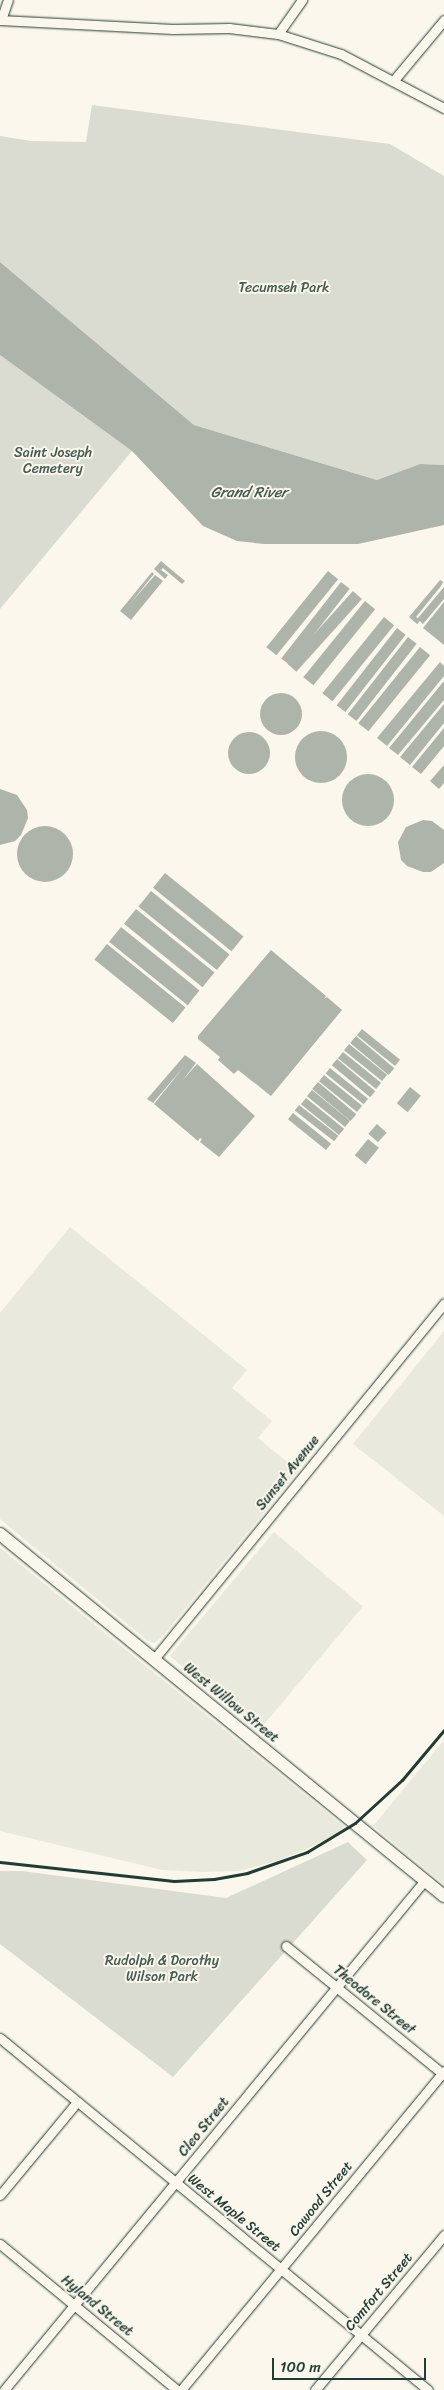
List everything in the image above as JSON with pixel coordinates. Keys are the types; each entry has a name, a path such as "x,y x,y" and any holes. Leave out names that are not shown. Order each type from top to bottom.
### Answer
{"street":[{"path":"8,0 0,20 173,29 229,28 278,34 341,54 394,80 444,108"},
{"path":"278,34 302,0"},
{"path":"394,80 444,20"},
{"name":"Sunset Avenue","path":"154,1659 444,1304"},
{"name":"West Willow Street","path":"0,1534 444,1896"},
{"name":"Cleo Street","path":"4,2390 425,1880"},
{"name":"Theodore Street","path":"286,1946 443,2073"},
{"name":"West Maple Street","path":"0,2038 428,2390"},
{"name":"Cawood Street","path":"179,2390 443,2073"},
{"path":"0,2196 77,2102"},
{"name":"Comfort Street","path":"315,2390 444,2234"},
{"name":"Hyland Street","path":"0,2244 179,2390"}],"shaded area":[{"path":"70,1227 247,1370 232,1388 272,1421 258,1438 298,1471 163,1636 155,1643 148,1641 0,1519 0,1313"},
{"path":"444,1331 444,1516 353,1444"},
{"path":"274,1532 363,1607 259,1731 170,1656"},
{"path":"0,1548 346,1828 305,1850 273,1862 239,1871 205,1872 162,1870 0,1831"},
{"path":"444,1740 444,1884 373,1826"}],"green space":[{"name":"Tecumseh Park","path":"92,105 390,144 444,176 444,465 420,464 377,480 194,425 0,262 0,136 31,141 86,142"},
{"name":"Saint Joseph Cemetery","path":"0,355 132,451 0,609"},
{"name":"Rudolph & Dorothy Wilson Park","path":"348,1842 367,1860 173,2077 0,1944 0,1871 22,1871 226,1898"}],"water":[{"name":"Grand River","path":"0,262 194,425 377,480 420,464 444,465 444,525 358,544 264,544 237,541 203,526 132,451 0,355"},
{"path":"161,561 185,581 182,584 163,568 161,570 168,575 165,579 154,569"},
{"path":"328,571 338,579 276,655 266,647"},
{"path":"152,572 154,574 129,605 155,575 163,581 131,620 120,611"},
{"path":"440,580 443,582 441,586 416,617 418,618 444,587 444,599 423,624 420,621 417,624 409,617"},
{"path":"341,582 350,589 290,665 281,658"},
{"path":"353,591 362,599 296,672 287,664"},
{"path":"365,601 375,609 313,685 303,677"},
{"path":"444,602 444,645 423,628"},
{"path":"384,617 394,625 332,701 322,693"},
{"path":"397,628 406,635 345,712 337,705"},
{"path":"408,637 417,644 356,721 348,714"},
{"path":"420,647 430,655 368,731 358,723"},
{"path":"440,662 444,666 444,676 387,746 377,738"},
{"path":"444,681 444,700 398,755 389,748"},
{"path":"285,693 293,696 299,702 302,714 299,726 293,732 277,735 269,732 263,726 260,710 263,702 269,696"},
{"path":"444,704 444,723 410,765 400,757"},
{"path":"444,728 444,746 421,774 412,767"},
{"path":"316,731 326,731 335,735 343,743 347,757 343,771 335,779 326,783 316,783 307,779 299,771 295,762 295,752 299,743 307,735"},
{"path":"253,732 261,735 267,741 270,753 267,765 261,771 245,774 237,771 231,765 228,749 231,741 237,735"},
{"path":"444,765 444,783 439,789 430,781"},
{"path":"363,774 373,774 382,778 390,786 394,800 390,814 382,822 373,826 363,826 354,822 346,814 342,805 342,795 346,786 354,778"},
{"path":"0,789 17,795 27,810 28,818 21,835 15,841 0,845"},
{"path":"423,820 432,821 444,830 444,863 431,872 423,872 407,866 401,860 398,842 406,827"},
{"path":"45,826 56,828 65,834 71,843 73,854 71,865 65,874 56,880 45,882 34,880 25,874 19,865 17,854 19,843 25,834 34,828"},
{"path":"165,873 243,937 232,951 153,888"},
{"path":"151,891 229,955 217,970 138,907"},
{"path":"136,909 214,973 203,987 124,924"},
{"path":"121,927 199,991 188,1005 109,942"},
{"path":"107,944 185,1008 173,1023 94,960"},
{"path":"271,950 326,996 324,999 327,997 342,1010 271,1096 238,1070 234,1074 218,1060 220,1057 198,1039 198,1036"},
{"path":"362,1029 400,1060 395,1066 357,1035"},
{"path":"356,1036 394,1068 389,1075 350,1043"},
{"path":"349,1044 387,1075 382,1081 344,1050"},
{"path":"343,1052 381,1083 376,1089 338,1058"},
{"path":"185,1055 196,1063 182,1081 197,1064 255,1116 219,1157 200,1142 202,1139 200,1138 198,1141 154,1104 186,1064 153,1103 147,1099"},
{"path":"337,1059 375,1091 370,1097 332,1065"},
{"path":"330,1068 368,1099 364,1104 326,1073"},
{"path":"324,1075 362,1106 357,1112 319,1081"},
{"path":"318,1082 356,1114 351,1121 312,1089"},
{"path":"410,1087 421,1096 408,1112 397,1103"},
{"path":"312,1090 350,1121 345,1127 307,1096"},
{"path":"306,1098 344,1129 339,1135 301,1104"},
{"path":"299,1105 338,1136 334,1141 295,1111"},
{"path":"293,1113 331,1144 326,1150 288,1119"},
{"path":"377,1124 387,1133 378,1142 368,1134"},
{"path":"368,1139 379,1148 366,1164 355,1155"}],"railway":[{"path":"0,1862 174,1881 214,1879 247,1873 307,1852 355,1823 402,1780 444,1730"}]}
